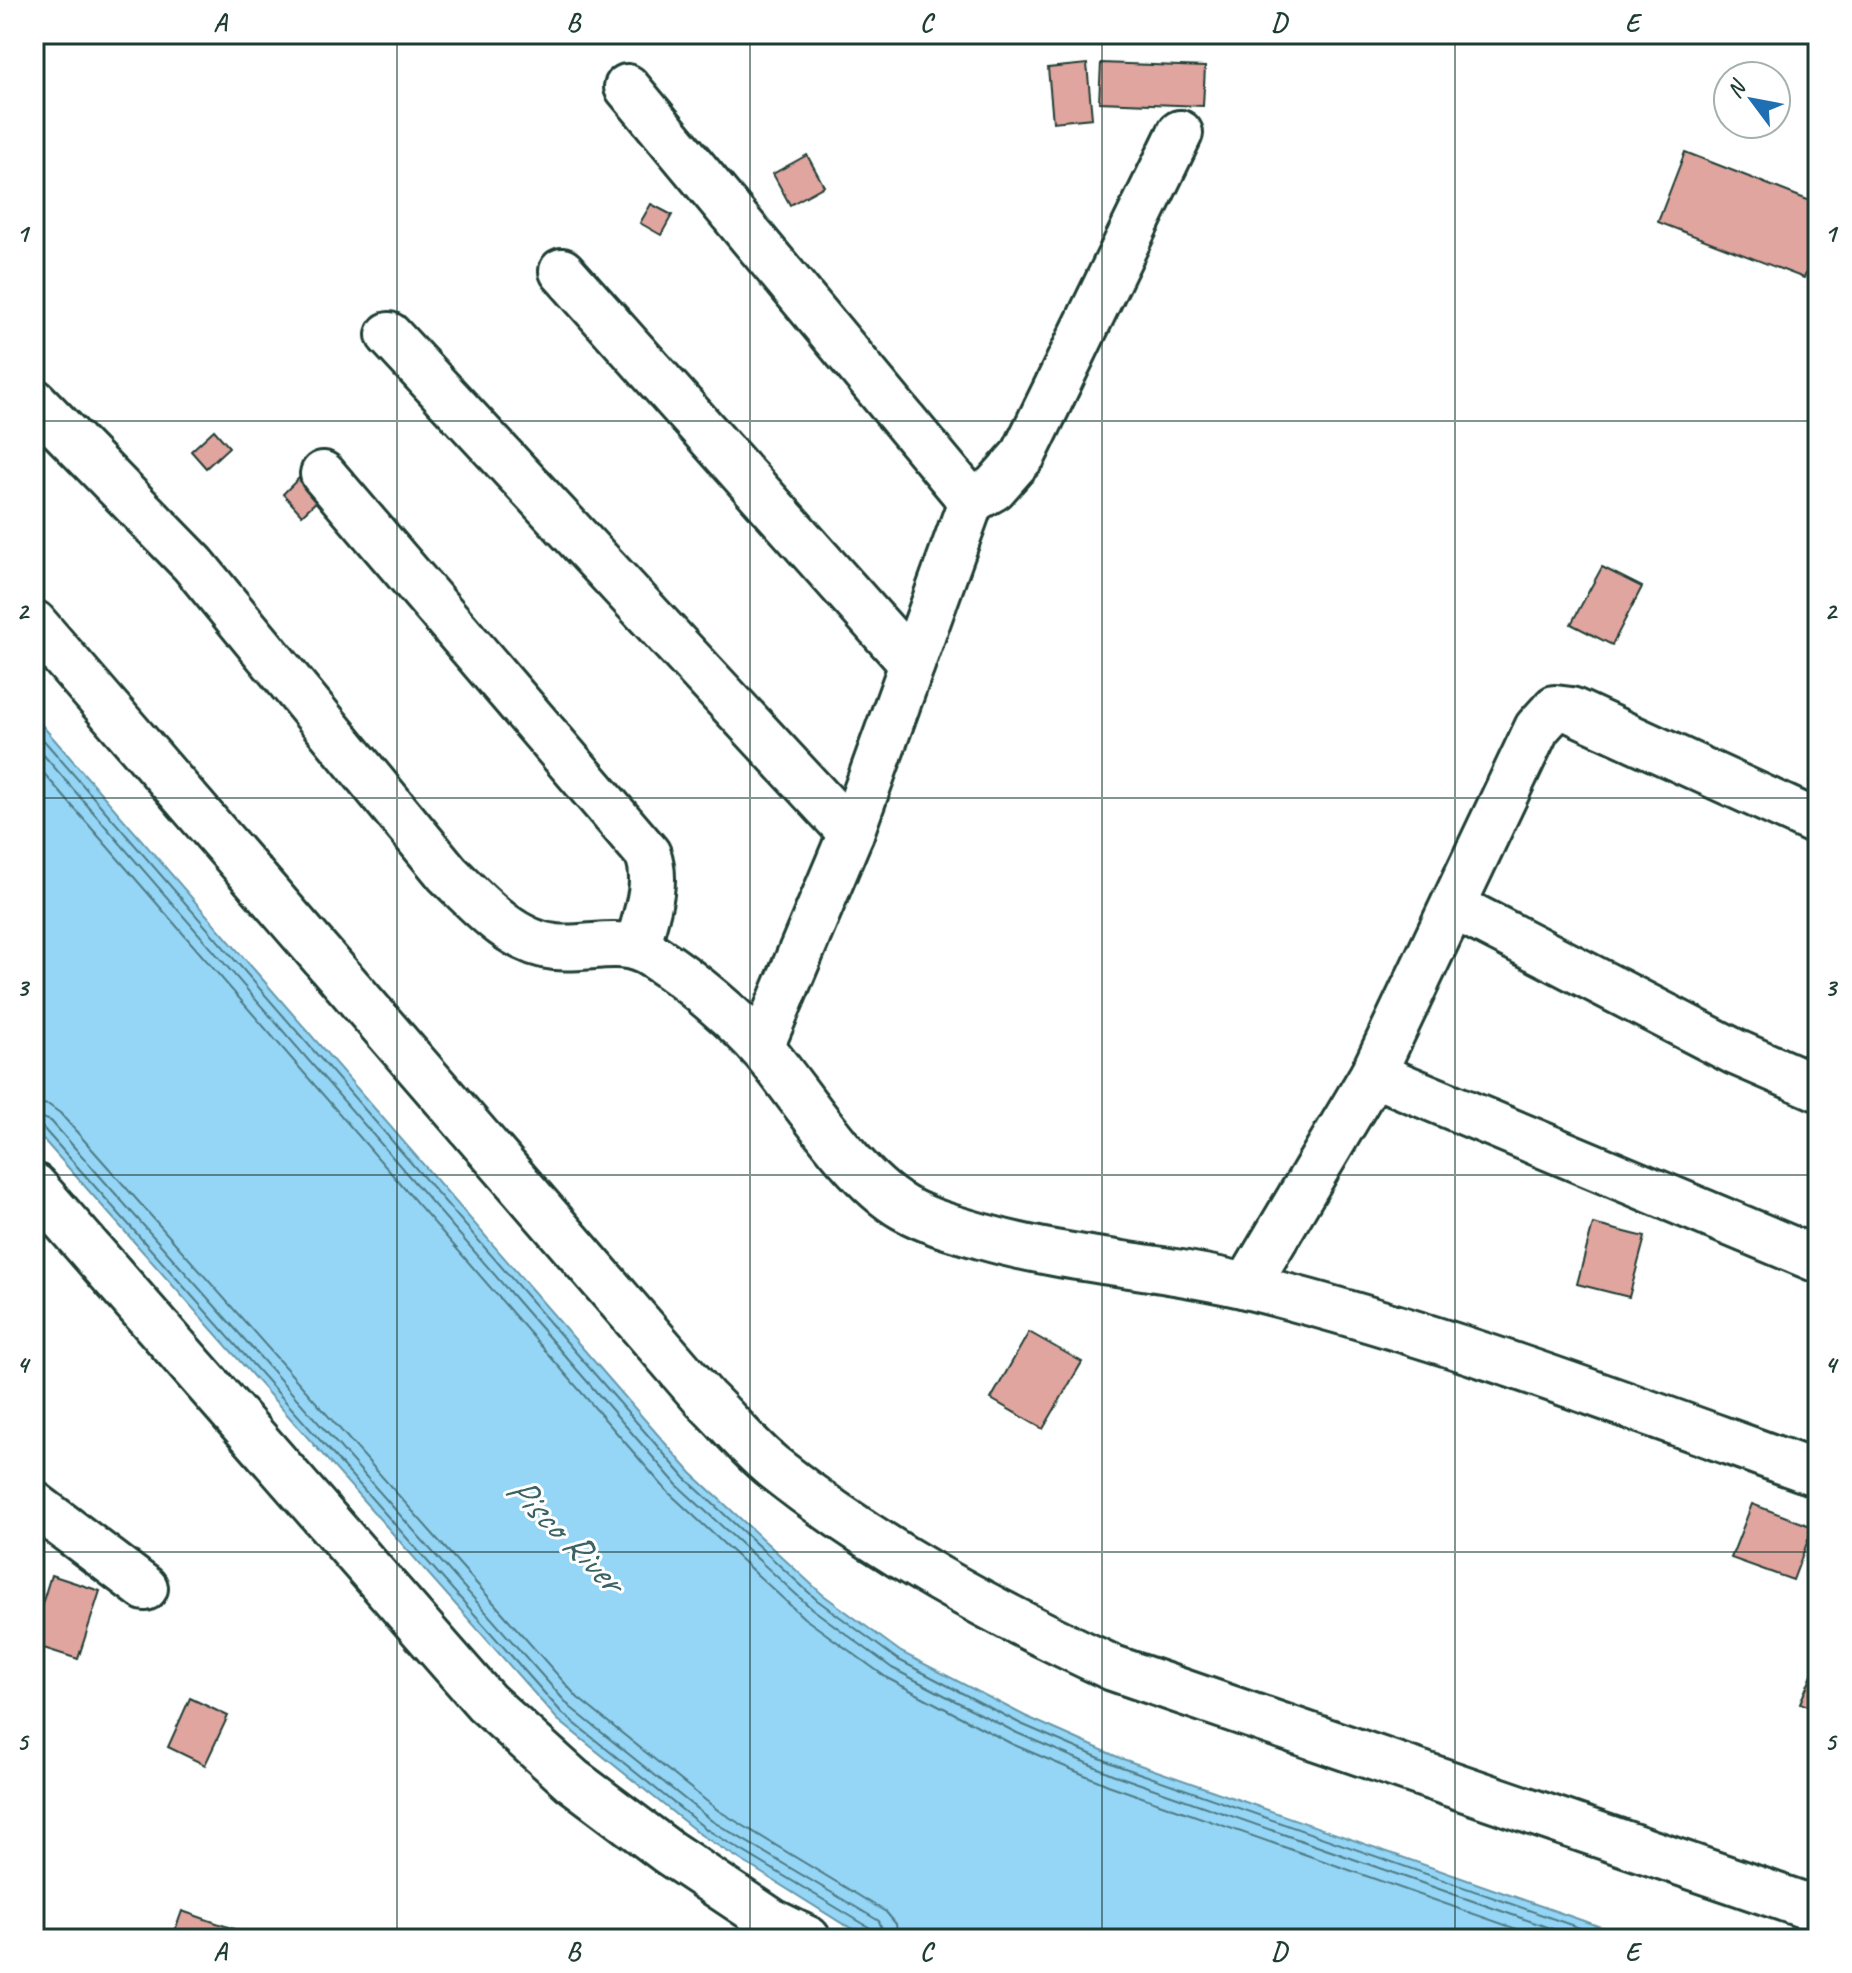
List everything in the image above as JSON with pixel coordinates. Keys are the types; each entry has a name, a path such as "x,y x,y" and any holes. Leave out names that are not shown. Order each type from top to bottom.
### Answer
{"street":[{"path":"627,87 971,501"},
{"path":"761,1047 851,833 971,501 994,488 1024,454 1180,133"},
{"path":"562,271 912,664"},
{"path":"389,335 851,833"},
{"path":"34,401 193,564 448,874 482,907 512,931 551,947 605,944 637,948 675,973 761,1047 874,1186 902,1207 936,1224 1049,1254 1247,1286 1440,1342 1818,1474"},
{"path":"323,474 643,847 653,869 653,887 637,948"},
{"path":"34,623 705,1399 772,1466 848,1521 1017,1623 1113,1668 1189,1697 1818,1910"},
{"path":"1247,1286 1373,1074 1537,728 1555,708 1571,710 1774,806 1818,823"},
{"path":"1453,906 1735,1052 1818,1088"},
{"path":"1373,1074 1818,1260"},
{"path":"34,1186 486,1702 572,1780 668,1852 773,1922 808,1939"},
{"path":"34,1504 145,1588"}],"water":[{"name":"Pisco River","path":"34,716 691,1473 822,1594 901,1652 1025,1716 1120,1758 1635,1939 875,1939 843,1924 701,1835 558,1720 34,1129"}],"building":[{"path":"1101,63 1205,67 1203,106 1099,102"},
{"path":"1087,64 1092,118 1053,122 1048,68"},
{"path":"1685,152 1818,204 1818,243 1804,278 1658,222"},
{"path":"807,155 824,186 790,205 773,174"},
{"path":"651,204 672,215 661,235 640,223"},
{"path":"214,430 229,447 206,468 191,451"},
{"path":"301,476 321,497 302,515 283,494"},
{"path":"1602,567 1642,587 1612,645 1571,624"},
{"path":"1593,1224 1645,1237 1629,1297 1577,1284"},
{"path":"1029,1332 1082,1362 1043,1429 991,1399"},
{"path":"1752,1504 1813,1527 1793,1580 1731,1558"},
{"path":"51,1575 100,1591 78,1659 34,1645 34,1630"},
{"path":"1818,1660 1818,1710 1800,1703"},
{"path":"190,1698 228,1716 205,1765 168,1747"},
{"path":"182,1911 240,1931 237,1939 172,1939"}]}
